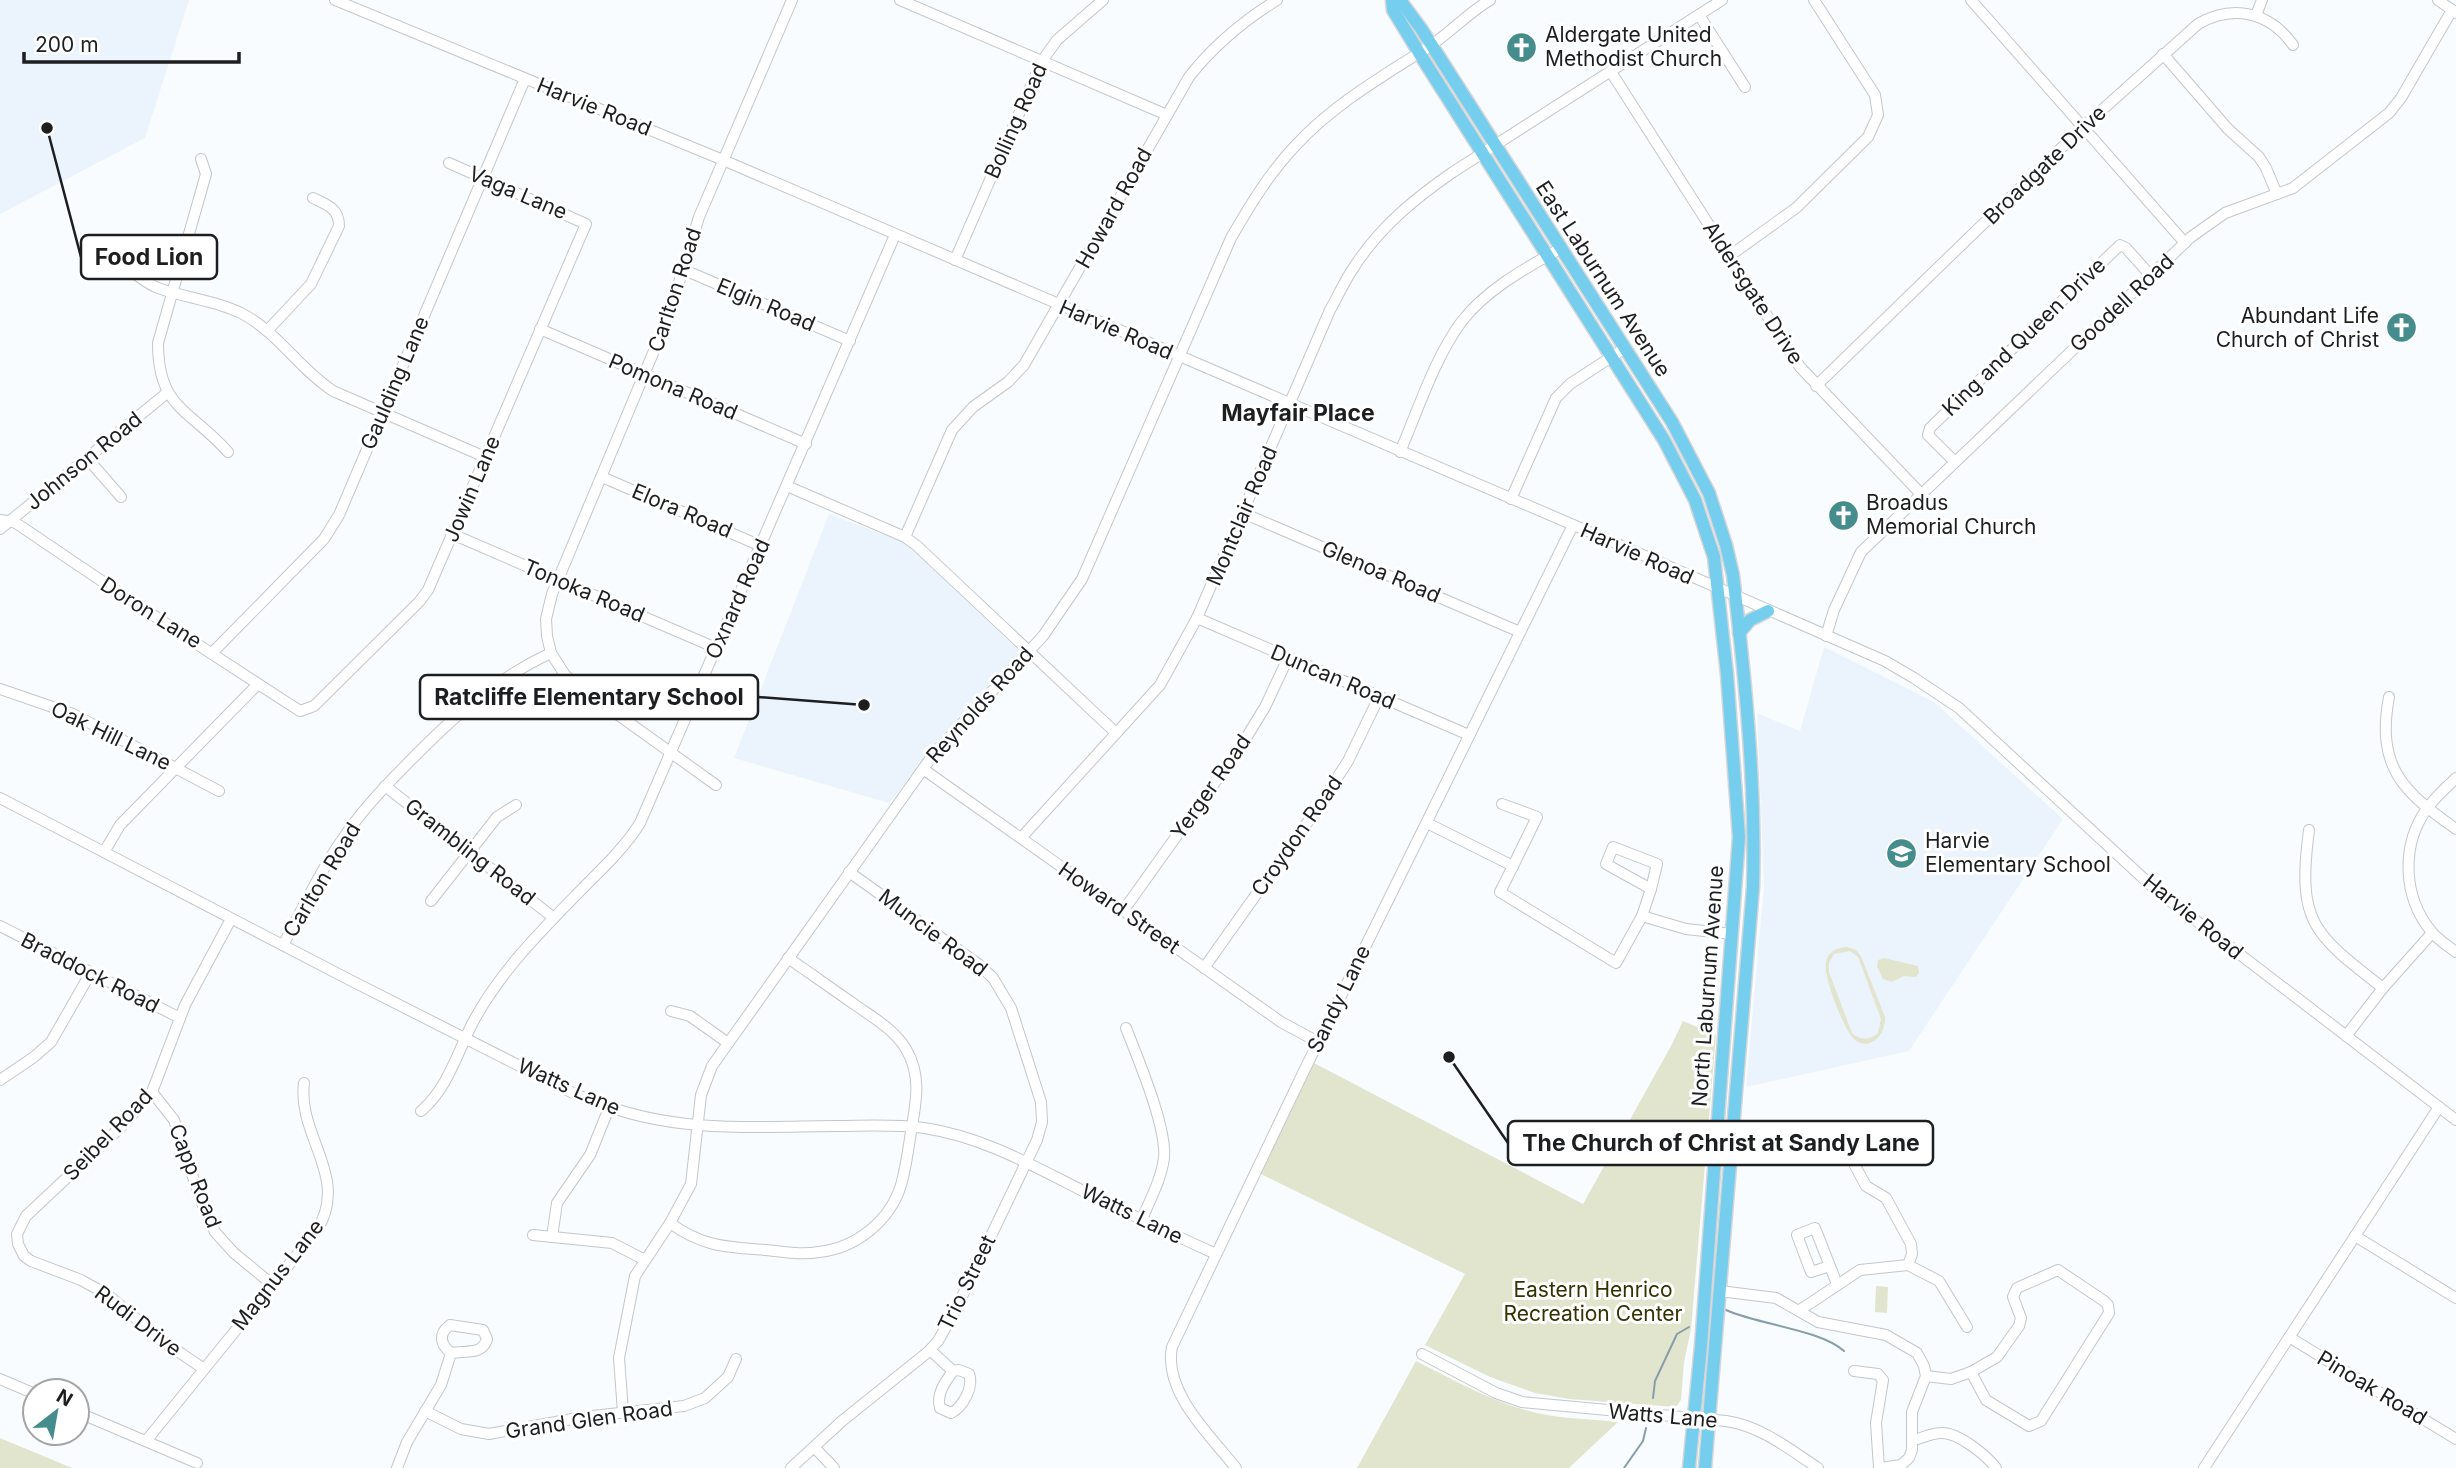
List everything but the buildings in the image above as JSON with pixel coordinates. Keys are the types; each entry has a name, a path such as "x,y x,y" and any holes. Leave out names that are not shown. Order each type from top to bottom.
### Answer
{"main road":[{"name":"East Laburnum Avenue","path":"1395,3 1431,45 1672,422 1706,486 1726,545 1735,597"},
{"name":"East Laburnum Avenue","path":"1395,3 1419,52 1664,440 1695,500 1714,558 1719,590"},
{"name":"North Laburnum Avenue","path":"1689,1468 1701,1346 1738,825 1719,590"},
{"name":"North Laburnum Avenue","path":"1705,1468 1753,887 1754,843 1735,597"},
{"path":"1739,633 1754,617 1768,611"}],"street":[{"name":"Harvie Road","path":"335,0 723,160 1885,662 1959,708 2156,890 2456,1120"},
{"name":"Carlton Road","path":"558,580 646,375 669,315 699,217 792,0"},
{"path":"900,0 1167,115"},
{"name":"Bolling Road","path":"954,260 1042,61 1057,40 1103,0"},
{"name":"Howard Road","path":"905,537 952,430 973,407 1016,374 1059,306 1189,77 1208,53 1250,17 1277,0"},
{"name":"Reynolds Road","path":"623,1412 619,1358 635,1276 670,1223 691,1184 701,1095 712,1066 923,769 1043,636 1082,579 1231,238 1256,196 1296,145 1338,106 1431,45 1473,10 1490,0"},
{"name":"Montclair Road","path":"1021,838 1160,685 1198,618 1330,310 1353,268 1374,240 1414,199 1722,0"},
{"path":"1728,257 1781,220 1827,178 1868,137 1878,115 1875,95 1814,0"},
{"path":"2262,0 2256,15 2283,31 2293,45"},
{"path":"2438,0 2454,12"},
{"path":"1972,1 2185,243"},
{"name":"Goodell Road","path":"1826,636 1834,610 1861,552 2210,221 2305,180 2389,113 2454,12"},
{"name":"Broadgate Drive","path":"1816,386 2083,127 2198,24 2210,17 2228,14 2256,15"},
{"path":"1699,15 1745,87"},
{"path":"2163,54 2228,129 2259,157 2277,194"},
{"name":"Aldersgate Drive","path":"1611,72 1791,355 1816,386 1921,494"},
{"name":"Gaulding Lane","path":"213,652 330,530 525,79"},
{"path":"201,159 206,174 158,342 160,377 167,393 228,452"},
{"name":"Vaga Lane","path":"449,163 586,224"},
{"path":"267,331 312,284 339,226 339,216 334,209 313,198"},
{"name":"Jowin Lane","path":"300,711 314,706 428,590 586,224"},
{"name":"Oxnard Road","path":"421,1111 440,1090 490,994 504,974 629,838 647,809 895,234"},
{"name":"King and Queen Drive","path":"1955,462 1928,435 1930,428 2120,245 2126,248 2151,276"},
{"path":"1400,452 1442,355 1462,321 1489,293 1561,248"},
{"name":"Elgin Road","path":"682,269 850,341"},
{"path":"135,274 155,287 241,313 267,331 327,387 382,414 485,457"},
{"name":"Pomona Road","path":"540,329 806,444"},
{"path":"1511,499 1556,398 1570,384 1625,348"},
{"name":"Johnson Road","path":"3,524 167,393"},
{"path":"87,458 121,497"},
{"name":"Elora Road","path":"602,477 761,546"},
{"path":"787,486 905,537 1116,733"},
{"name":"Glenoa Road","path":"1243,513 1520,632"},
{"name":"Doron Lane","path":"3,524 22,527 122,596 213,652 300,711"},
{"name":"Sandy Lane","path":"1236,1468 1180,1394 1170,1367 1176,1336 1573,525"},
{"name":"Tonoka Road","path":"452,534 716,648"},
{"path":"558,580 547,607 546,619 551,653 565,675 716,785"},
{"name":"Duncan Road","path":"1198,618 1469,736"},
{"name":"Carlton Road","path":"283,945 334,851 385,786 469,705 519,669 551,653"},
{"name":"Yerger Road","path":"1123,911 1243,743 1265,707 1289,657"},
{"path":"104,852 121,825 258,684"},
{"name":"Oak Hill Lane","path":"0,689 73,714 219,791"},
{"name":"Croydon Road","path":"1204,968 1320,806 1348,761 1379,697"},
{"path":"2389,697 2386,742 2393,766 2414,797 2456,830"},
{"name":"Howard Street","path":"923,769 1281,1022 1318,1042"},
{"path":"2456,778 2427,808 2415,832 2409,873 2418,911 2432,933 2456,952"},
{"name":"Grambling Road","path":"385,786 554,918"},
{"name":"Watts Lane","path":"0,797 231,919 573,1093 609,1108 659,1121 697,1126 912,1127 967,1138 1027,1162 1216,1254"},
{"path":"1502,804 1537,817 1500,892 1616,963 1642,916 1651,890 1657,864 1615,847 1611,848 1606,864 1651,890"},
{"path":"431,901 497,817 516,805"},
{"path":"1427,823 1513,866"},
{"path":"2309,830 2304,871 2306,899 2313,920 2322,937 2335,951 2383,988"},
{"name":"Muncie Road","path":"849,872 978,964 1002,991 1011,1008 1041,1102 1040,1131 1027,1162"},
{"path":"1642,916 1686,929 1732,934"},
{"name":"Seibel Road","path":"31,1261 21,1252 17,1238 18,1228 26,1216 122,1125 152,1092 185,1005 231,919"},
{"name":"Braddock Road","path":"0,926 180,1018"},
{"path":"2346,1036 2383,988 2432,933"},
{"path":"670,1223 697,1240 722,1247 800,1254 818,1253 846,1245 874,1228 896,1198 901,1185 917,1095 911,1060 899,1040 882,1024 788,958"},
{"path":"0,1080 34,1058 51,1042 90,974"},
{"path":"671,1011 690,1016 728,1043"},
{"path":"1126,1028 1163,1133 1164,1157 1160,1177 1142,1219"},
{"name":"Magnus Lane","path":"146,1441 317,1230 325,1215 329,1202 327,1181 303,1102 304,1083"},
{"name":"Capp Road","path":"152,1092 174,1121 201,1201 215,1232 234,1253 273,1285"},
{"path":"2204,1468 2439,1107"},
{"path":"552,1237 557,1203 590,1154 609,1108"},
{"path":"1846,1149 1866,1186 1886,1198 1911,1244 1912,1254 1908,1265"},
{"name":"Trio Street","path":"791,1468 930,1350 956,1311 1027,1162"},
{"path":"533,1235 612,1242 645,1260"},
{"path":"2355,1236 2456,1298"},
{"name":"Rudi Drive","path":"31,1261 81,1280 108,1295 160,1339 204,1369"},
{"path":"1800,1310 1860,1270 1908,1265 1939,1281 1967,1327"},
{"path":"1830,1266 1837,1284"},
{"path":"1926,1376 1951,1379 1971,1372 1997,1357 2019,1326 2021,1318 2013,1292 2022,1285 2058,1270 2108,1305 2109,1313 2038,1423 2029,1426 2024,1424 1989,1402 1984,1398 1971,1372"},
{"path":"1720,1291 1776,1298 1818,1322 1886,1335 1917,1353 1926,1376 1912,1412 1911,1432 1914,1440 1909,1458 1903,1466 1880,1468 1877,1423 1883,1380 1878,1374 1854,1371"},
{"path":"450,1325 483,1330 487,1339 485,1346 479,1350 451,1353 443,1347 441,1337 444,1329 450,1325"},
{"name":"Pinoak Road","path":"2289,1336 2456,1439"},
{"path":"930,1350 953,1371"},
{"path":"397,1468 407,1442 441,1385 451,1353"},
{"name":"Watts Lane","path":"1422,1354 1496,1393 1522,1402 1710,1420 1754,1428 1818,1468"},
{"name":"Grand Glen Road","path":"425,1411 461,1429 489,1434 623,1412 684,1406 705,1398 728,1377 736,1359"},
{"path":"0,1379 21,1388"},
{"path":"91,1418 197,1463"},
{"path":"1914,1440 1939,1433 1950,1434 1982,1451 1996,1468"},
{"path":"814,1447 834,1468"}],"shaded area":[{"path":"0,0 189,0 145,138 0,214"},
{"path":"829,514 906,543 1020,652 889,803 734,758"},
{"name":"Harvie Elementary School","path":"1824,647 1934,702 2063,819 1909,1051 1746,1087 1764,886 1757,713 1800,731"}],"green space":[{"path":"1843,947 1856,950 1861,956 1885,1017 1883,1030 1871,1043 1860,1043 1850,1034 1830,989 1827,958","holes":["1850,951 1858,957 1881,1019 1878,1033 1865,1039 1852,1033 1829,972 1829,963 1834,954"]},
{"path":"1884,958 1918,966 1919,973 1916,977 1904,976 1892,982 1883,979 1877,967 1878,960"},
{"name":"Eastern Henrico Recreation Center","path":"1683,1021 1716,1035 1691,1329 1684,1362 1681,1400 1676,1407 1569,1399 1535,1393 1490,1377 1425,1345 1465,1274 1261,1174 1314,1063 1583,1204"},
{"path":"1876,1286 1888,1287 1887,1313 1875,1312"},
{"path":"1416,1361 1477,1392 1525,1410 1561,1417 1618,1422 1569,1468 1357,1468"},
{"path":"0,1438 72,1468 0,1468"}],"waterway":[{"path":"1726,1310 1820,1337 1844,1351"},
{"path":"1653,1398 1655,1381 1677,1334 1689,1327"},
{"path":"1624,1468 1643,1441 1646,1428"}],"place":[{"name":"Aldergate United Methodist Church","path":"1522,47"},
{"name":"Food Lion","path":"47,128"},
{"name":"Abundant Life Church of Christ","path":"2402,328"},
{"name":"Broadus Memorial Church","path":"1843,515"},
{"name":"Ratcliffe Elementary School","path":"864,705"},
{"name":"Harvie Elementary School","path":"1902,853"},
{"name":"The Church of Christ at Sandy Lane","path":"1449,1057"}],"district":[{"name":"Mayfair Place","path":"1298,413"}]}
